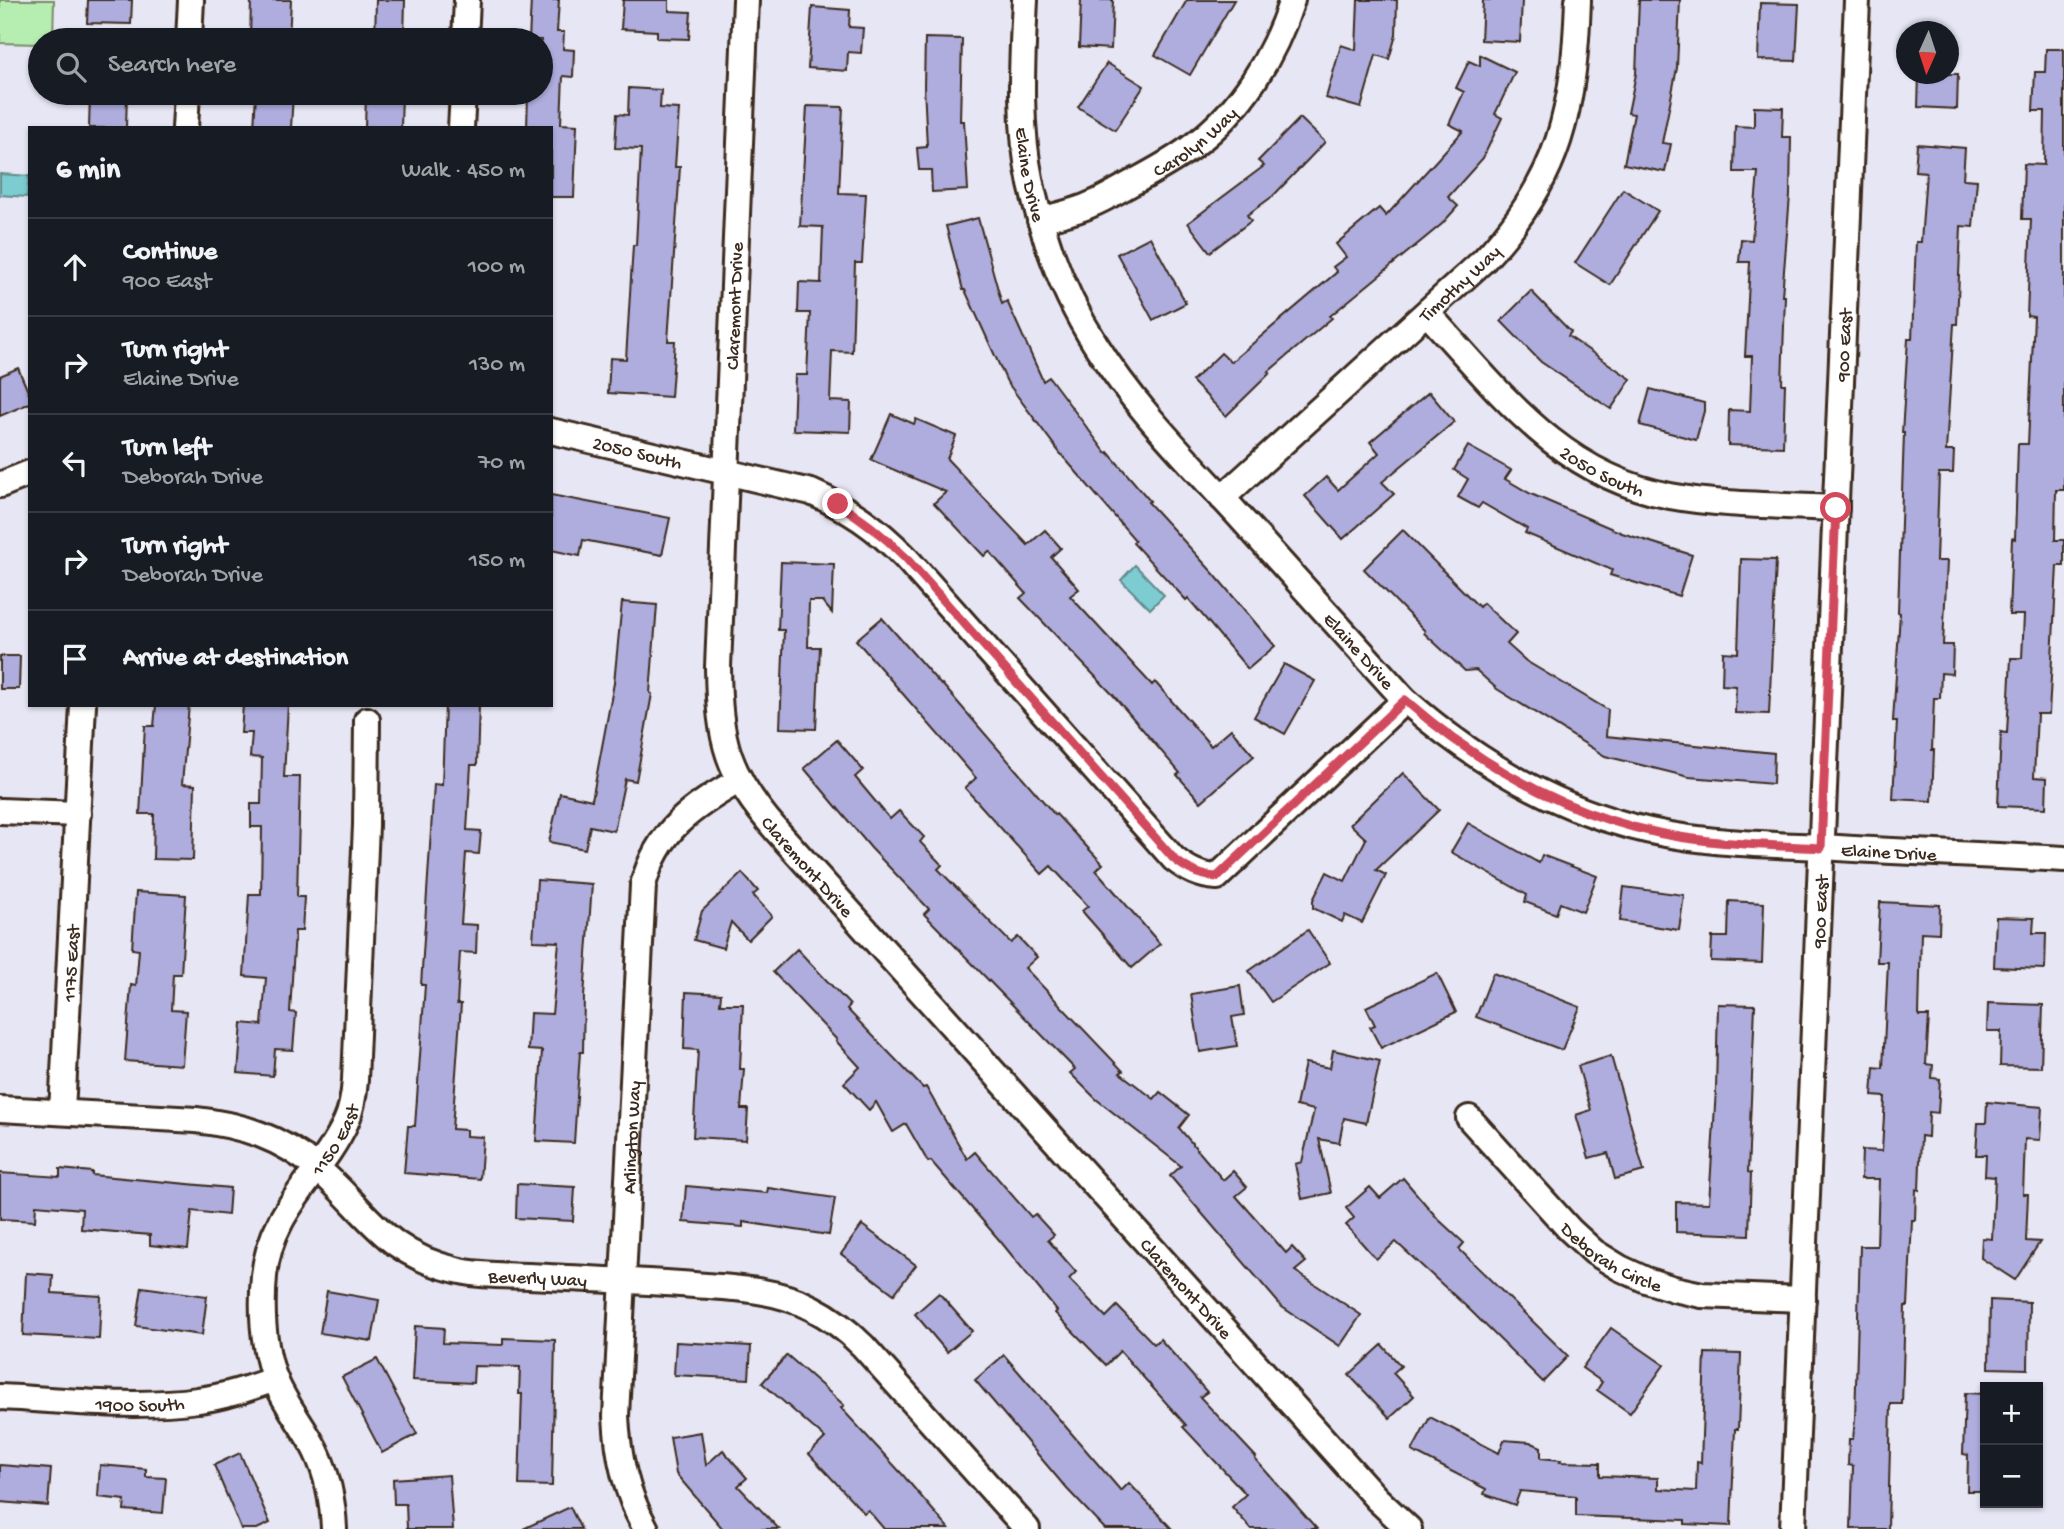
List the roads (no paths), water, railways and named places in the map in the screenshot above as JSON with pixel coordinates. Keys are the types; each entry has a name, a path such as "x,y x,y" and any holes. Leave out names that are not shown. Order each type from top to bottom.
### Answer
{"street":[{"path":"190,28 191,0"},
{"path":"466,28 467,0"},
{"name":"Claremont Drive","path":"746,0 719,697 727,755 738,780 757,808 1359,1479 1396,1519 1409,1529"},
{"name":"Elaine Drive","path":"1025,0 1022,82 1024,133 1031,183 1040,220 1064,285 1079,316 1096,346 1136,401 1405,700 1438,729 1511,778 1550,798 1630,826 1709,841 2064,859"},
{"name":"Carolyn Way","path":"1040,220 1090,205 1196,145 1224,118 1249,88 1269,56 1292,0"},
{"name":"Timothy Way","path":"1223,498 1427,313 1505,237 1524,213 1539,186 1563,128 1575,68 1578,0"},
{"name":"900 East","path":"1793,1529 1857,0"},
{"path":"185,126 186,105"},
{"path":"461,126 462,105"},
{"name":"2050 South","path":"1427,313 1531,426 1561,450 1596,471 1632,486 1669,496 1706,501 1836,508"},
{"name":"2050 South","path":"553,431 811,492 863,519 886,537 1174,859 1204,876 1217,877 1405,700"},
{"path":"0,485 28,475"},
{"name":"1175 East","path":"62,1112 83,707"},
{"name":"1150 East","path":"334,1529 333,1508 326,1476 315,1449 275,1379 266,1342 264,1275 269,1249 280,1221 346,1122 354,1091 366,825 367,720"},
{"name":"Arlington Way","path":"646,1529 627,1488 617,1441 616,1416 643,885 659,844 675,825 694,808 738,780"},
{"path":"0,811 78,814"},
{"name":"Beverly Way","path":"0,1109 225,1124 267,1136 316,1168 382,1234 409,1253 438,1266 481,1274 746,1289 769,1293 811,1307 848,1331 863,1346 1027,1529"},
{"name":"Deborah Circle","path":"1469,1118 1570,1230 1594,1252 1620,1268 1646,1280 1702,1295 1803,1299"},
{"name":"1900 South","path":"0,1397 173,1403 225,1395 275,1379"}],"water":[{"path":"0,174 28,176 27,197 0,195"},
{"path":"1135,565 1164,595 1150,609 1121,580"}]}
